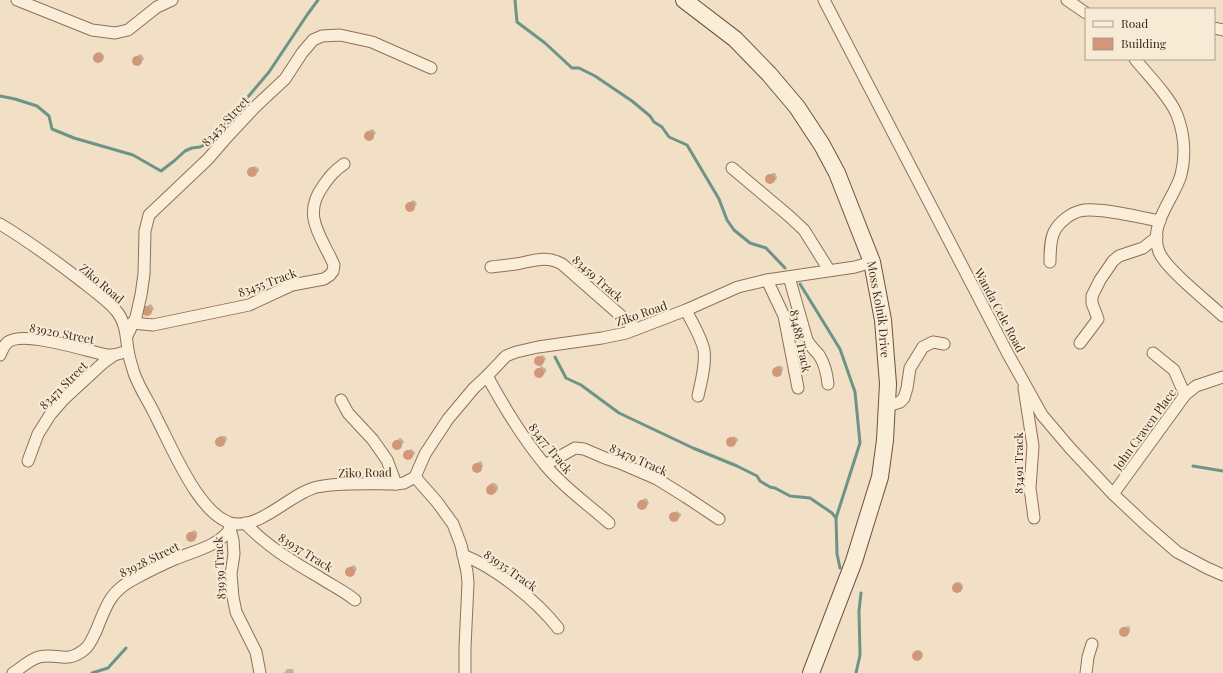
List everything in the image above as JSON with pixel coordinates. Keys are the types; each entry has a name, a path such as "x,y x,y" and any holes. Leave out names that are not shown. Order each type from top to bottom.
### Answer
{"main road":[{"name":"Moss Kolnik Drive","path":"684,0 736,40 769,74 797,107 822,145 837,173 872,262 883,320 888,384 888,406 880,477 854,561 812,673"}],"street":[{"path":"17,0 92,30 115,33 128,30 157,7 172,0"},
{"name":"Wanda Cele Road","path":"824,0 1042,415 1070,448 1113,494 1178,552 1206,568 1223,575"},
{"path":"1067,0 1085,12"},
{"name":"83453 Street","path":"127,336 136,317 141,295 144,274 145,231 150,215 208,159 255,107 285,79 302,53 313,40 322,36 340,35 372,42 431,68"},
{"path":"1141,61 1176,114 1183,140 1184,157 1180,176 1161,215 1157,238 1159,251 1164,260 1172,269 1223,316"},
{"name":"83455 Track","path":"132,323 153,325 249,305 292,285 324,279 333,270 334,265 317,232 313,215 313,205 316,196 333,172 344,164"},
{"path":"732,168 790,216 804,230 829,270"},
{"path":"1050,262 1050,250 1054,232 1062,222 1080,211 1105,211 1160,221"},
{"name":"Ziko Road","path":"0,224 26,240 107,301 117,312 123,320 127,336 128,352 142,392 157,418 181,468 203,503 230,526 259,518 316,487 330,485 396,484 404,483 415,477 426,454 448,419 474,388 506,356 538,347 614,336 686,310 738,287 767,280 855,267 872,262"},
{"path":"1080,343 1097,322 1098,317 1092,304 1092,296 1100,280 1113,261 1119,256 1142,248 1157,238"},
{"name":"83459 Track","path":"491,267 516,264 542,258 557,261 636,329"},
{"path":"789,277 807,340 810,346 819,355 825,367 828,384"},
{"name":"83488 Track","path":"767,280 784,316 798,388"},
{"path":"686,310 704,352 698,396"},
{"name":"83920 Street","path":"0,356 2,348 8,342 14,339 28,338 89,352 114,355 128,352"},
{"path":"888,406 900,402 904,398 910,368 923,347 933,342 944,344"},
{"path":"1153,353 1174,370 1185,395"},
{"name":"83471 Street","path":"28,461 38,434 50,415 64,399 103,363 114,355"},
{"name":"83477 Track","path":"487,376 507,412 545,465 567,488 609,524"},
{"name":"John Craven Place","path":"1113,494 1185,395 1196,386 1223,377"},
{"name":"83491 Track","path":"1024,383 1033,446 1030,488 1034,518"},
{"path":"341,400 360,428 373,440 384,456 396,484"},
{"name":"83479 Track","path":"545,465 575,448 584,449 620,463 656,480 686,497 719,519"},
{"name":"83935 Track","path":"415,477 437,502 453,524 461,545 468,583 465,673"},
{"name":"83937 Track","path":"245,523 254,534 312,573 344,591 355,600"},
{"name":"83928 Street","path":"13,673 40,657 69,658 77,655 86,647 94,635 107,604 114,593 122,586 173,560 210,545 226,535 230,526"},
{"name":"83939 Track","path":"230,526 234,554 231,574 236,612 256,652 260,673"},
{"name":"83935 Track","path":"463,556 479,562 525,594 550,618 558,628"},
{"path":"1086,673 1088,657 1092,644"}],"building":[{"path":"96,53 100,53 102,54 102,62 96,63 93,60 93,56"},
{"path":"135,56 139,56 141,57 141,65 135,66 132,63 132,59"},
{"path":"367,131 371,131 373,132 373,140 367,141 364,138 364,134"},
{"path":"250,167 254,167 256,168 256,176 250,177 247,174 247,170"},
{"path":"768,174 772,174 774,175 774,183 768,184 765,181 765,177"},
{"path":"408,202 412,202 414,203 414,211 408,212 405,209 405,205"},
{"path":"145,306 149,306 152,311 149,316 145,316 142,313 142,309"},
{"path":"537,356 541,356 543,357 543,365 537,366 534,363 534,359"},
{"path":"775,367 779,367 781,368 781,376 775,377 772,374 772,370"},
{"path":"537,368 541,368 543,369 543,377 537,378 534,375 534,371"},
{"path":"218,437 222,437 224,438 224,446 218,447 215,444 215,440"},
{"path":"729,437 733,437 735,438 735,446 729,447 726,444 726,440"},
{"path":"395,440 399,440 401,441 401,449 395,450 392,447 392,443"},
{"path":"406,450 410,450 412,451 412,459 406,460 403,457 403,453"},
{"path":"475,463 479,463 481,464 481,472 475,473 472,470 472,466"},
{"path":"489,485 493,485 495,486 495,494 489,495 486,492 486,488"},
{"path":"640,500 644,500 646,501 646,509 640,510 637,507 637,503"},
{"path":"672,512 676,512 678,513 678,521 672,522 669,519 669,515"},
{"path":"189,532 193,532 195,533 195,541 189,542 186,539 186,535"},
{"path":"348,567 352,567 354,568 354,576 348,577 345,574 345,570"},
{"path":"955,583 959,583 961,584 961,592 955,593 952,590 952,586"},
{"path":"1122,627 1126,627 1128,628 1128,636 1122,637 1119,634 1119,630"},
{"path":"915,651 919,651 921,652 921,660 915,661 912,658 912,654"}],"waterway":[{"path":"0,96 37,106 49,116 52,129 74,138 133,155 161,171 185,151 200,147 210,142 269,72 318,0"},
{"path":"515,0 517,22 545,43 572,68 579,68 595,76 632,101 650,116 654,122 662,127 669,137 687,145 719,199 727,220 734,230 750,243 766,248 785,268"},
{"path":"800,284 840,349 855,392 860,443 836,518 837,554 840,568"},
{"path":"555,357 566,378 581,385 619,413 693,448 737,466 757,476 760,481 770,487 790,496 810,498 832,513 836,518"},
{"path":"1193,466 1223,471"},
{"path":"856,673 860,655 859,611 861,593"},
{"path":"92,673 108,668 126,648"}]}
